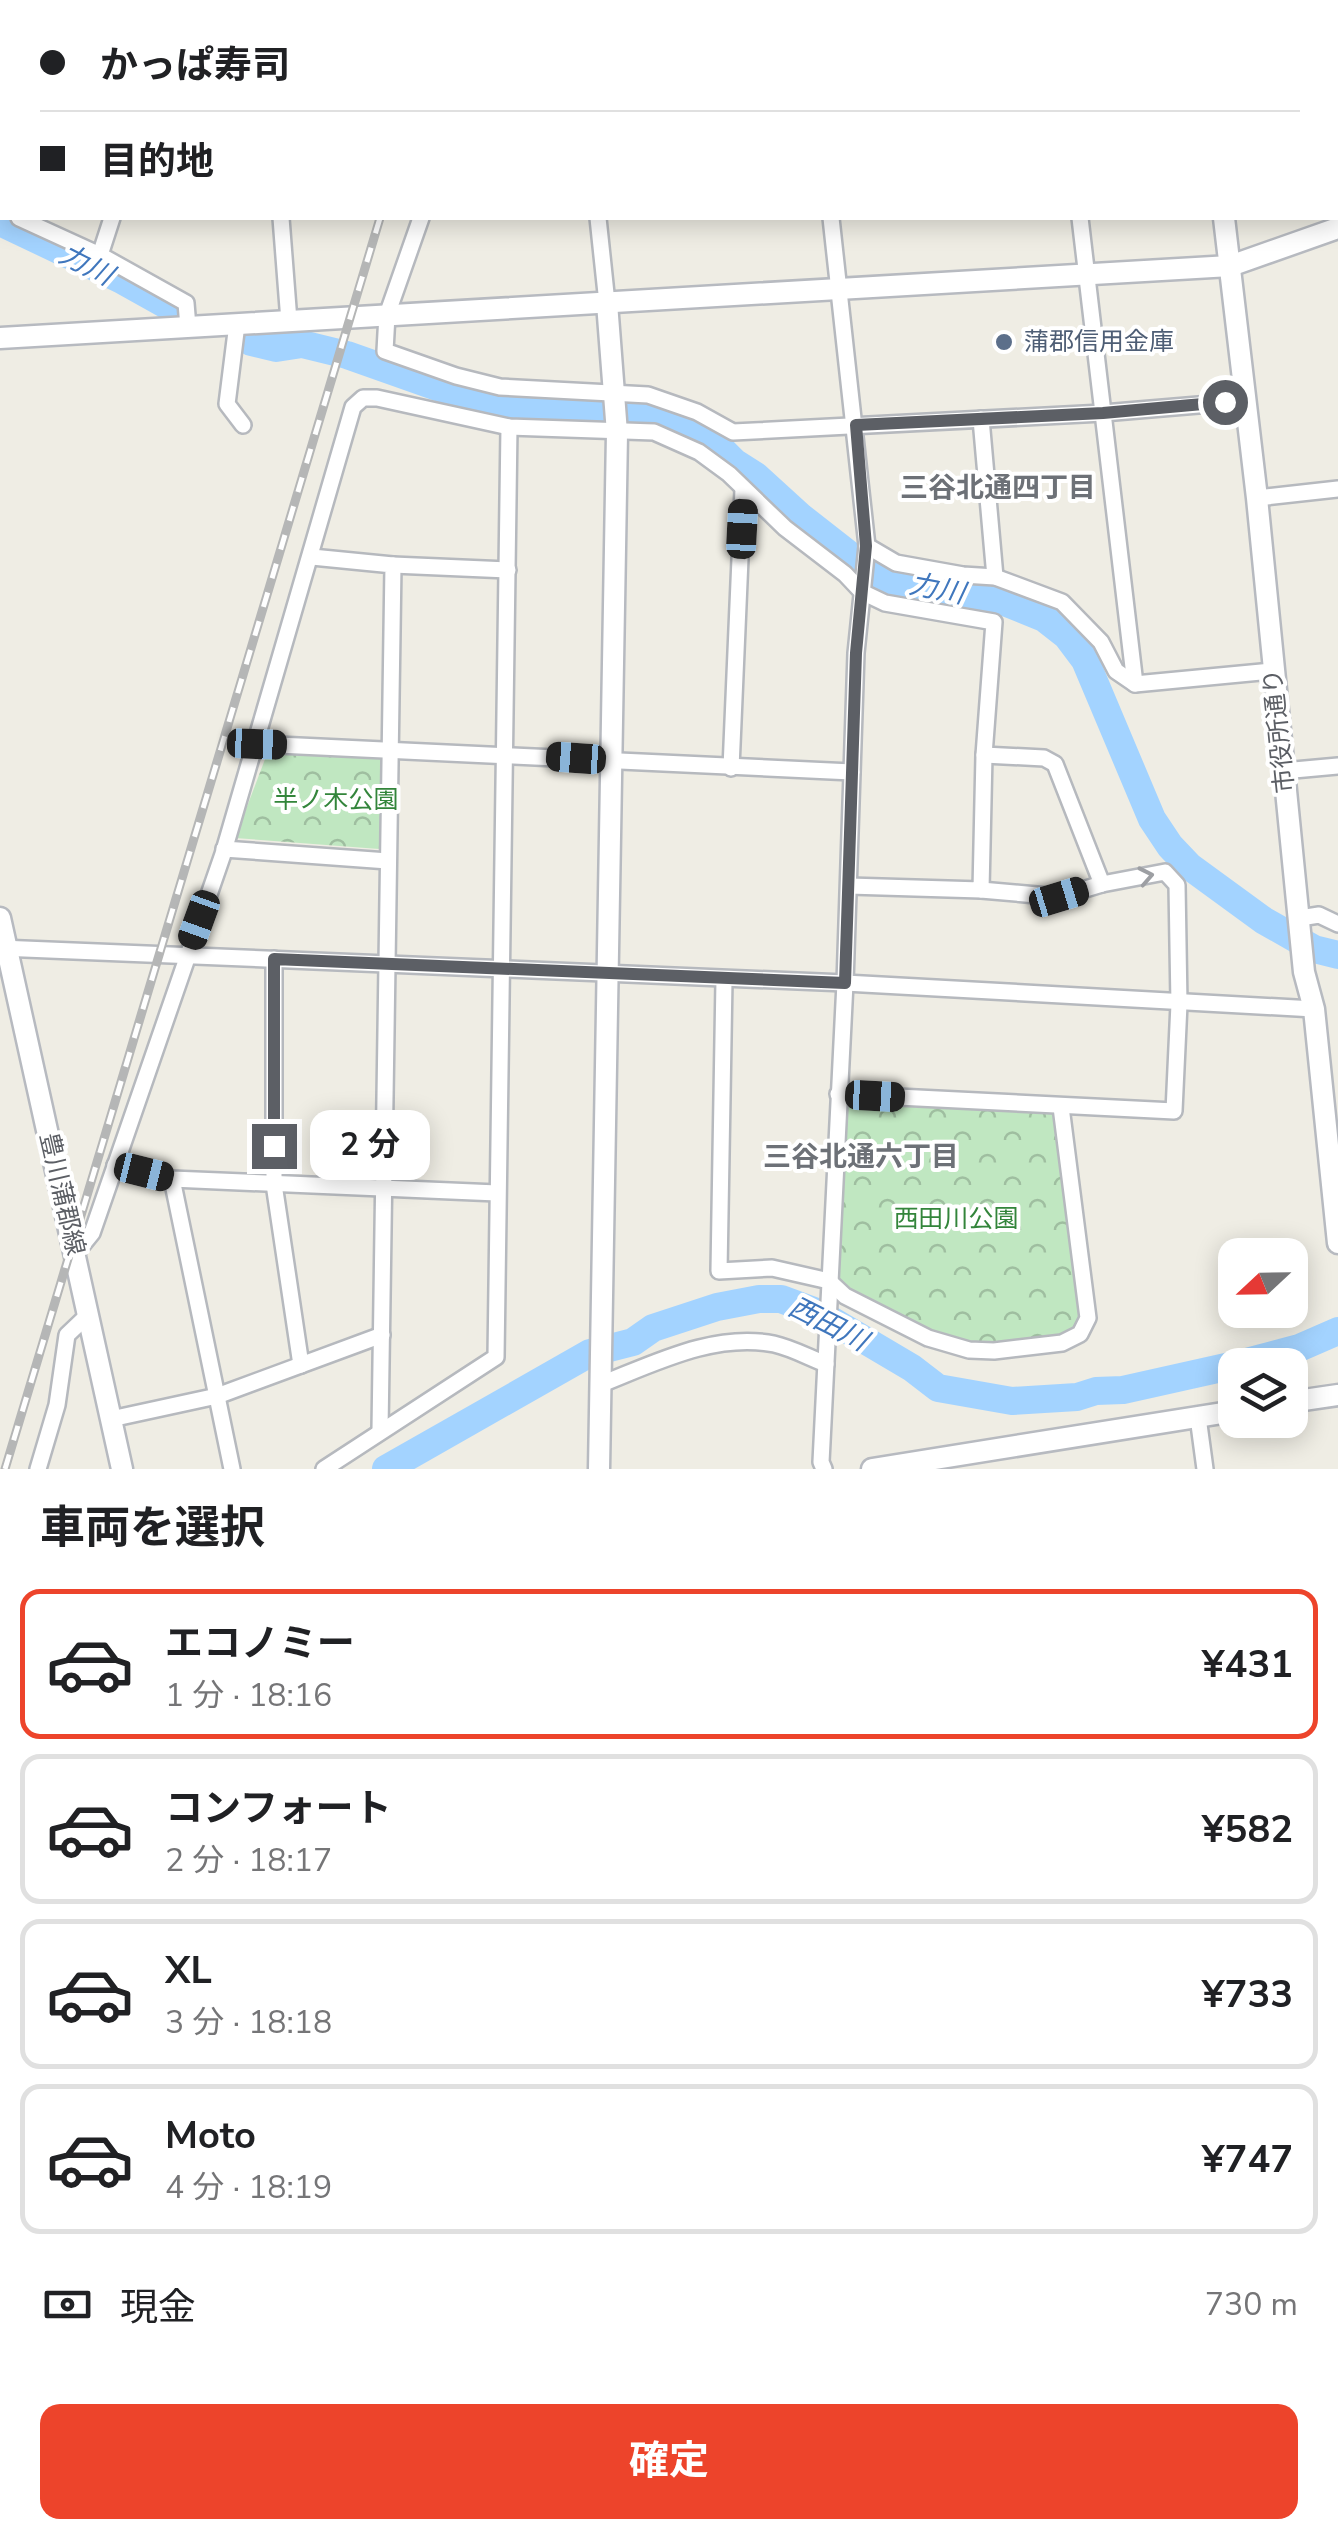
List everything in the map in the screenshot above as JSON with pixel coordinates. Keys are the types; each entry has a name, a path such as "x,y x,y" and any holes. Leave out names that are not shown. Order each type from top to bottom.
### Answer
{"street":[{"path":"26,220 186,303 188,327"},
{"path":"100,255 111,220"},
{"path":"281,220 289,321"},
{"path":"420,220 387,316 384,351 500,387 648,395 672,401 733,432 1103,413 1246,401"},
{"path":"598,220 616,396 600,1469"},
{"path":"824,1469 821,1462 845,983 856,653 866,549 856,425 831,220"},
{"path":"1080,220 1134,684"},
{"name":"市役所通り","path":"1224,220 1304,972 1314,1010 1338,1243"},
{"path":"0,338 1230,266 1338,228"},
{"path":"237,324 227,404 243,425"},
{"path":"76,1254 92,1233 224,849 358,402 377,398 509,427 654,432 699,452 785,528 885,603 994,622 984,754 981,890"},
{"path":"981,419 995,577"},
{"path":"324,1469 496,1356 509,427"},
{"path":"1256,498 1338,488"},
{"path":"731,768 744,489"},
{"path":"866,549 896,563 995,577 1062,602 1101,642 1116,671 1134,684 1272,671"},
{"path":"312,557 393,566 508,570"},
{"path":"380,1430 393,566"},
{"path":"257,744 852,772"},
{"path":"984,754 1044,758 1056,764 1102,884"},
{"path":"1283,771 1338,766"},
{"path":"224,849 388,861"},
{"path":"838,1094 1174,1110 1177,885 1164,872 1059,897 849,886"},
{"path":"1300,918 1320,916 1338,924"},
{"name":"豊川蒲郡線","path":"0,918 3,948 76,1254 122,1469"},
{"path":"3,948 845,983 1314,1010"},
{"path":"274,959 274,1184 301,1365"},
{"path":"724,980 719,1271 772,1268 829,1286 912,1330 968,1350 1062,1343 1080,1334 1088,1318 1061,1107"},
{"path":"115,1165 172,1178 497,1193"},
{"path":"172,1178 232,1469"},
{"path":"38,1469 57,1404 68,1335 88,1316"},
{"path":"111,1419 217,1396 382,1335"},
{"path":"600,1379 684,1352 728,1343 774,1344 826,1367"},
{"path":"1308,1399 1338,1395"},
{"path":"872,1469 1218,1414"},
{"path":"1198,1417 1206,1469"}],"green space":[{"name":"半ノ木公園","path":"386,753 379,849 235,838 267,754"},
{"name":"西田川公園","path":"838,1094 1061,1107 1088,1318 1080,1334 969,1350 829,1281"}],"waterway":[{"name":"力川","path":"0,222 172,308"},
{"name":"力川","path":"251,342 276,348 302,344 347,355 480,402 538,412 594,415 650,409 703,431 734,462 879,578 903,586 1007,603 1044,618 1067,636 1085,660 1152,819 1170,846 1189,866 1263,920 1314,949 1338,955"},
{"name":"西田川","path":"386,1469 590,1353 633,1342 653,1328 717,1307 759,1299 781,1299 819,1313 912,1368 938,1388 1012,1401 1123,1390 1218,1369"},
{"name":"西田川","path":"1299,1348 1338,1331"}],"railway":[{"path":"5,1469 379,220"}],"place":[{"name":"蒲郡信用金庫","path":"1004,342"}],"district":[{"name":"三谷北通四丁目","path":"998,488"},
{"name":"三谷北通六丁目","path":"861,1157"}],"route":[{"path":"274,1146 274,959 845,983 856,653 866,546 856,425 1103,413 1225,402"}]}
